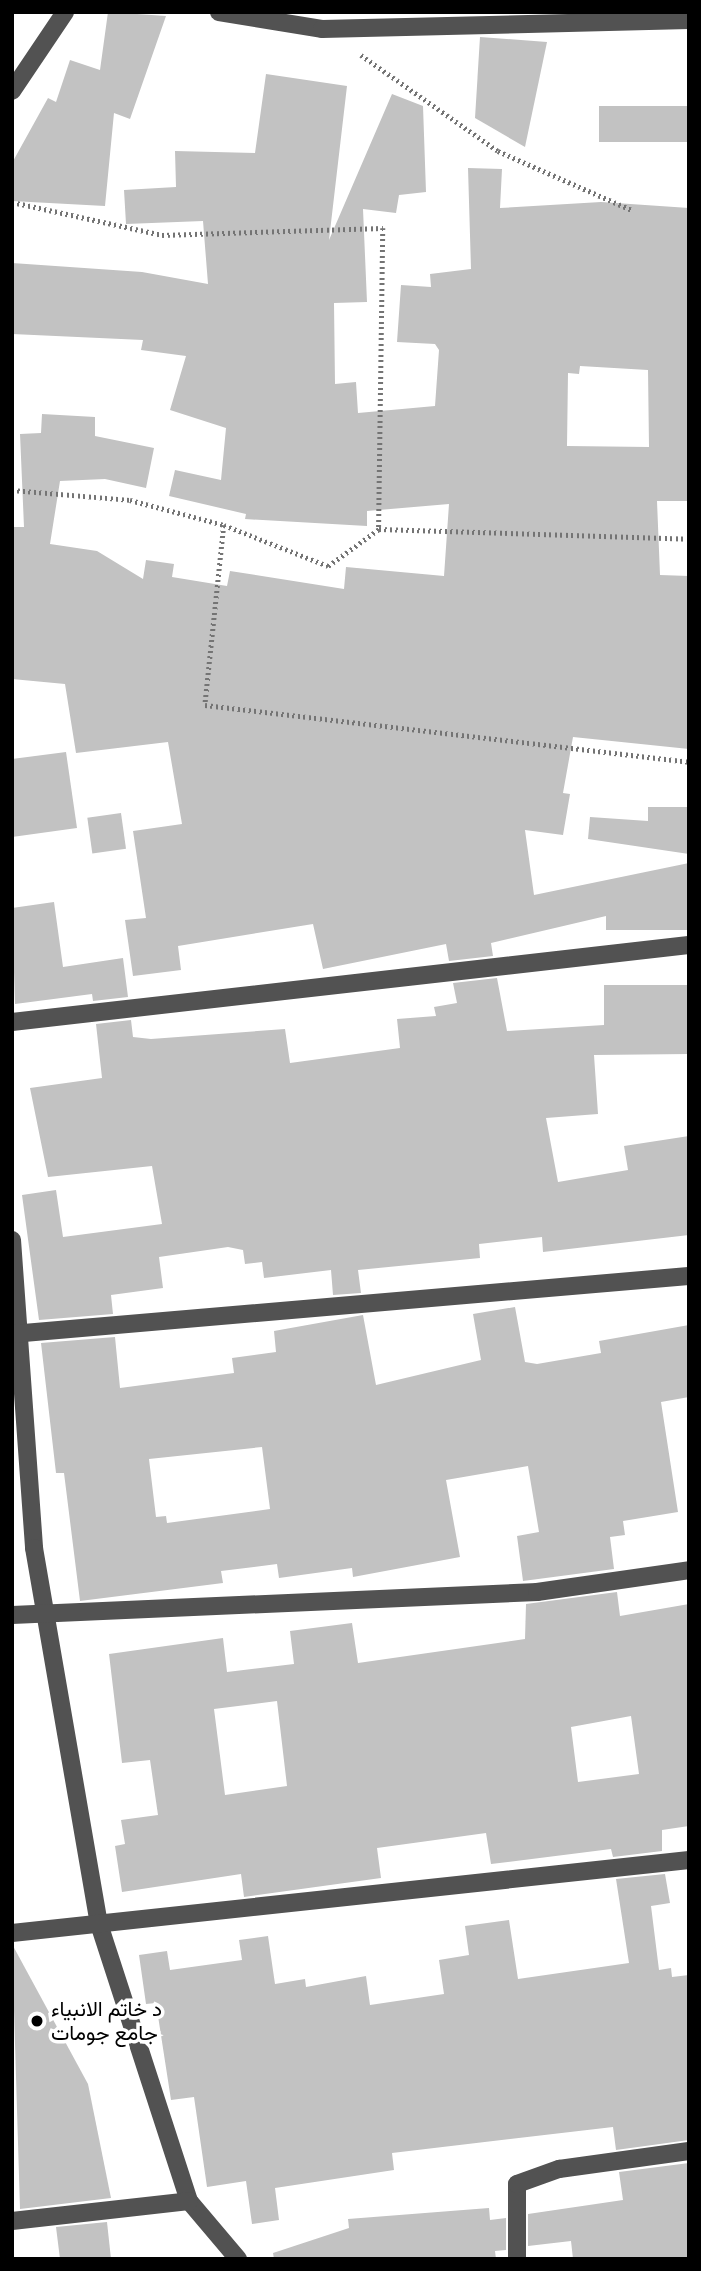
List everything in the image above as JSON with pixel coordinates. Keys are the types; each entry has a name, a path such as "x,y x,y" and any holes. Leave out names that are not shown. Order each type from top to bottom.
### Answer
{"street":[{"path":"12,91 65,12"},
{"path":"219,12 323,29 689,20"},
{"path":"12,1022 689,945"},
{"path":"12,1240 16,1334 43,1611 99,1924 188,2201 238,2259"},
{"path":"16,1334 689,1276"},
{"path":"12,1615 43,1611 537,1592 689,1570"},
{"path":"12,1933 689,1860"},
{"path":"517,2259 517,2184 559,2169 689,2151"},
{"path":"12,2221 188,2201"}],"path":[{"path":"323,29 498,151 632,210"},
{"path":"12,202 162,235 383,228 379,529"},
{"path":"12,490 130,500 225,525 328,566 379,529 689,539"},
{"path":"225,525 205,705 689,762"}],"building":[{"path":"108,12 166,16 130,119 114,113 105,206 12,201 12,163 48,98 56,102 70,60 100,70"},
{"path":"480,37 547,42 525,147 475,118"},
{"path":"266,74 347,86 329,240 392,94 423,106 426,192 399,195 396,213 363,209 367,302 334,303 335,384 356,382 358,413 435,406 439,350 435,344 397,342 401,285 431,287 430,274 471,269 468,168 502,169 500,208 601,202 689,208 689,501 657,501 660,575 689,576 689,749 573,737 563,793 570,794 563,835 525,830 534,895 689,863 689,930 606,930 606,916 491,943 493,956 449,961 446,944 323,969 313,924 178,946 181,970 133,976 125,920 146,918 133,831 182,824 168,742 76,753 65,684 12,679 12,527 24,527 20,434 41,433 42,414 95,417 95,436 154,448 146,488 105,479 60,481 50,544 97,551 143,579 146,560 174,564 172,577 227,586 230,571 344,589 346,567 444,576 449,504 367,511 367,526 245,519 246,514 169,496 175,470 221,480 226,428 170,410 186,356 141,350 143,340 12,334 12,263 142,272 208,284 203,221 126,224 124,190 176,187 175,151 255,153","holes":["580,366 648,370 649,447 567,446 568,373 579,374"]},
{"path":"599,106 689,106 689,142 599,142"},
{"path":"66,752 77,828 12,837 12,759"},
{"path":"648,807 689,807 689,854 588,839 590,817 648,821"},
{"path":"121,813 126,849 92,853 87,818"},
{"path":"54,902 63,967 123,958 128,997 93,1001 92,994 15,1004 12,908"},
{"path":"497,978 507,1031 604,1025 604,985 689,985 689,1054 594,1055 598,1114 546,1118 558,1182 628,1170 624,1146 689,1136 689,1235 543,1252 542,1237 479,1244 480,1258 358,1270 361,1293 333,1295 331,1270 264,1278 262,1262 245,1264 243,1250 228,1247 159,1257 163,1288 111,1295 113,1314 39,1320 22,1195 56,1190 63,1237 162,1224 152,1166 48,1177 30,1088 102,1078 96,1024 131,1020 133,1037 151,1039 285,1029 290,1063 400,1048 397,1019 436,1016 434,1007 457,1003 453,983"},
{"path":"515,1307 525,1362 537,1364 601,1353 599,1341 689,1325 689,1397 661,1402 678,1512 623,1521 625,1535 610,1537 614,1569 523,1581 517,1536 539,1532 528,1466 446,1480 460,1557 353,1577 352,1568 279,1578 277,1564 221,1571 223,1583 80,1601 64,1473 56,1473 41,1343 115,1337 120,1388 234,1373 232,1358 276,1352 274,1331 363,1315 376,1385 481,1360 473,1314","holes":["262,1447 270,1509 167,1523 166,1516 156,1517 149,1459"]},
{"path":"617,1592 620,1616 689,1604 689,1826 662,1830 662,1851 613,1857 611,1849 491,1864 486,1833 377,1848 381,1878 244,1897 241,1874 122,1892 115,1846 125,1844 121,1820 158,1815 150,1760 122,1763 109,1654 223,1638 227,1672 294,1664 290,1631 352,1623 358,1663 525,1639 526,1604","holes":["277,1701 287,1786 225,1795 214,1709","631,1716 639,1774 578,1782 571,1727"]},
{"path":"665,1874 670,1903 651,1906 659,1970 671,1968 672,1977 689,1975 689,2140 616,2150 613,2127 392,2153 394,2170 275,2188 279,2220 252,2224 246,2181 207,2187 194,2097 171,2100 156,2003 146,2004 139,1955 167,1951 170,1970 242,1960 239,1940 268,1936 275,1984 305,1979 306,1987 366,1976 370,2005 444,1994 439,1960 469,1955 465,1926 509,1920 518,1979 629,1963 616,1879"},
{"path":"12,1944 88,2084 111,2198 20,2209"},
{"path":"689,2163 689,2259 573,2259 571,2241 528,2246 528,2214 623,2200 619,2172"},
{"path":"489,2208 490,2220 506,2218 506,2250 495,2251 496,2259 274,2259 273,2253 349,2228 348,2219"},
{"path":"107,2222 111,2259 60,2259 56,2227"}],"place":[{"name":"د خاتم الانبیاء جامع جومات","path":"37,2021"}]}
